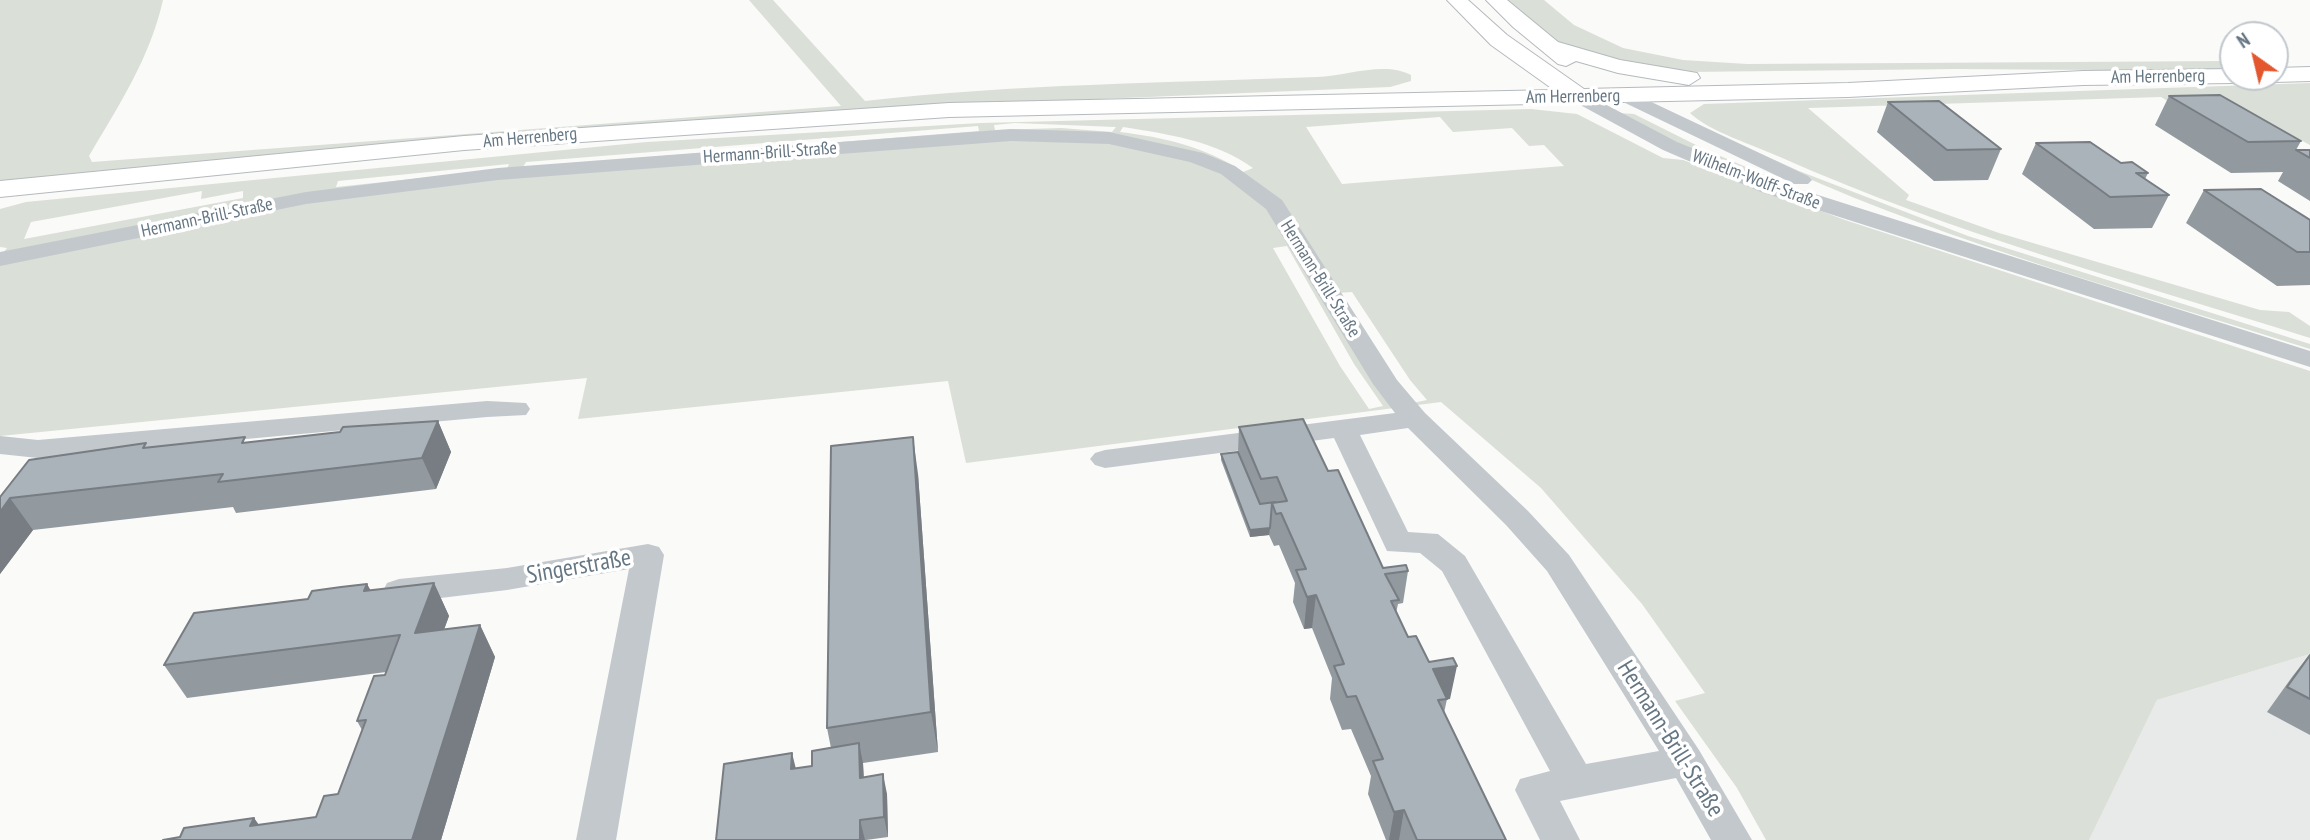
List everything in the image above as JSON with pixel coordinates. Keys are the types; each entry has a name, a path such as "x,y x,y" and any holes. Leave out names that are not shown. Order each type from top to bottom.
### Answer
{"main road":[{"path":"1457,0 1481,26 1525,61 1570,91 1605,83 1706,80"},
{"path":"1496,0 1548,46 1626,96"},
{"path":"1548,46 1628,68 1706,80"},
{"path":"1489,87 1522,79 1527,70 1525,61"},
{"name":"Am Herrenberg","path":"1706,80 1920,74 2083,78 2219,76"},
{"path":"2289,75 2310,74"},
{"name":"Am Herrenberg","path":"0,190 260,162 650,128 1489,87 1626,96 1938,86 2083,78"},
{"name":"Am Herrenberg","path":"1062,106 1570,91"},
{"path":"1664,117 1661,107 1673,94"}],"street":[{"name":"Wilhelm-Wolff-Straße","path":"1570,91 1632,127 1720,168 1838,211 2310,359"},
{"name":"Wilhelm-Wolff-Straße","path":"1626,96 1664,117 1941,242"},
{"name":"Hermann-Brill-Straße","path":"0,259 306,198 498,174 1011,135 1109,138 1196,156 1228,170 1273,205 1385,384 1415,419 1517,518 1558,563 1686,761 1732,840"},
{"path":"0,445 13,444 38,449 474,410 516,409"},
{"path":"1105,459 1415,419"},
{"path":"1343,428 1398,542 1427,542 1454,564 1576,782"},
{"name":"Singerstraße","path":"373,595 507,579 648,555 596,840"},
{"path":"1560,840 1534,790 1686,761"}],"shaded area":[{"path":"0,0 163,0 142,61 89,156 92,162 841,106 749,0 773,0 865,101 1034,88 1317,77 1377,69 1400,71 1411,75 1411,81 1390,87 978,104 633,124 0,183"},
{"path":"1506,0 1544,0 1574,25 1623,48 1683,60 1747,64 2219,61 2219,71 1955,69 1686,72 1625,63 1553,40"},
{"path":"2310,83 2310,145 2295,137 2191,115 2161,97 1808,108 1909,195 1906,200 1999,233 2260,310 2289,312 2310,326 2310,338 1976,233 1733,138 1708,126 1690,113 1704,104 2219,86 2219,91 2289,91 2289,84"},
{"path":"1531,109 1577,114 1663,158 1683,160 1845,220 2310,371 2310,654 2157,700 2089,840 1766,840 1737,788 1675,701 1705,693 1642,604 1541,488 1441,402 966,463 948,381 578,419 587,378 0,436 0,257 7,248 0,247 0,209 26,202 647,142 981,123","holes":["1440,117 1453,132 1512,128 1529,146 1544,145 1564,166 1342,184 1306,127","1015,123 1116,127 1112,132 1061,128 995,130 994,125","978,126 979,131 523,167 526,162","1123,127 1191,140 1223,151 1253,168 1243,172 1199,150 1120,132","509,164 507,169 336,187 338,181","202,191 201,199 243,191 243,198 24,239 31,222","1287,246 1354,364 1383,406 1369,409 1340,366 1273,248","1352,292 1410,380 1427,400 1408,404 1337,293"]},
{"path":"1619,113 1634,114 1704,149 1825,201 1683,146"},
{"path":"1671,113 1799,171 1968,236 2310,344 2310,349 2048,267 1918,222 1791,171"},
{"path":"2310,654 2310,840 2089,840 2157,700"}],"building":[{"path":"2220,95 2301,141 2248,142 2169,96"},
{"path":"1939,101 2001,149 1947,150 1888,102"},
{"path":"2090,142 2121,163 2132,162 2148,173 2136,173 2169,195 2110,197 2036,143"},
{"path":"2296,150 2310,150 2310,158"},
{"path":"2261,189 2310,220 2310,252 2297,252 2204,190"},
{"path":"1303,419 1328,471 1338,470 1383,568 1406,565 1408,571 1385,574 1399,600 1391,601 1408,637 1416,636 1429,662 1453,658 1457,666 1433,669 1447,699 1438,700 1506,840 1417,840 1404,810 1394,812 1373,761 1383,759 1356,696 1347,697 1334,666 1344,664 1316,595 1307,597 1296,570 1306,569 1281,513 1276,514 1272,503 1287,501 1277,477 1261,479 1239,427"},
{"path":"438,421 422,458 218,482 223,474 10,498 0,512 0,497 29,460 146,443 143,448 245,437 242,443 340,432 343,427"},
{"path":"913,437 931,712 827,728 831,446"},
{"path":"1238,452 1260,504 1275,502 1272,503 1270,528 1250,530 1221,454"},
{"path":"434,583 415,633 480,625 412,840 163,840 180,837 184,828 254,818 250,826 316,817 324,796 338,794 366,720 357,721 374,676 385,675 400,635 164,665 194,613 308,599 312,591 341,587 367,584 364,591"},
{"path":"2310,655 2310,699 2287,687"},
{"path":"859,743 860,778 883,774 884,817 860,820 860,840 716,840 724,764 792,753 791,769 812,766 812,751"}]}
